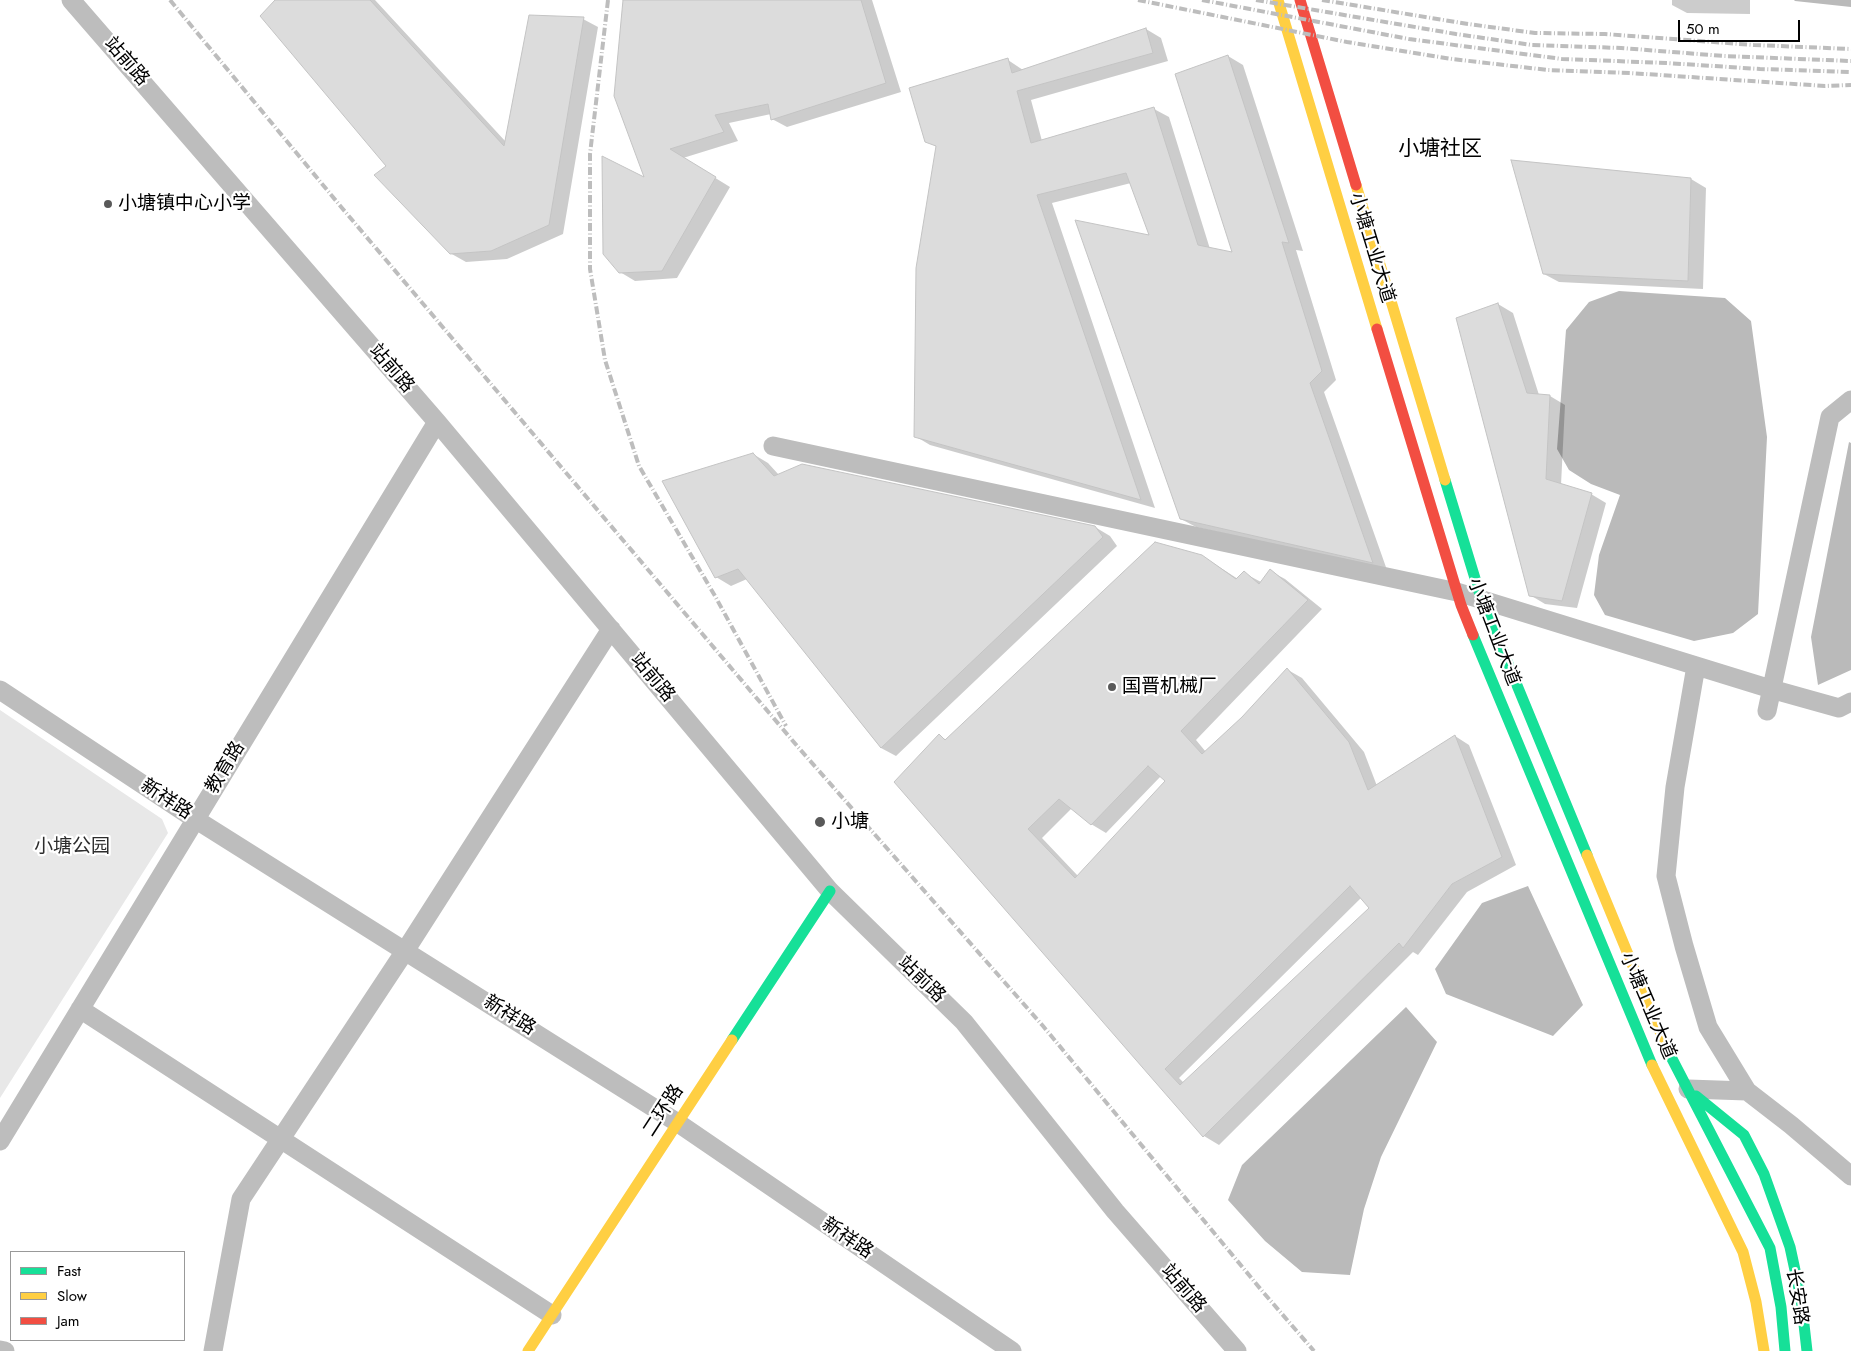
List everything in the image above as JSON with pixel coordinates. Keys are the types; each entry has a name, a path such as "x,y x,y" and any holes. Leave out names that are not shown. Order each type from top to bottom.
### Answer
{"main road":[{"name":"小塘工业大道","path":"1278,0 1457,592 1656,1072 1743,1252 1756,1302 1764,1351"},
{"name":"小塘工业大道","path":"1300,0 1481,598 1670,1055 1770,1248"},
{"name":"二环路","path":"528,1351 830,891"},
{"path":"1688,1089 1744,1135 1764,1174 1790,1247 1801,1298 1807,1351"},
{"path":"1710,1184 1724,1240"},
{"name":"长安路","path":"1770,1248 1781,1307 1785,1351"}],"street":[{"name":"站前路","path":"71,0 437,422 830,891 964,1022 1114,1211 1237,1351"},
{"path":"1767,711 1830,417 1851,400"},
{"name":"教育路","path":"0,1141 437,422"},
{"path":"773,446 1457,592 1838,708 1851,702"},
{"path":"212,1351 241,1199 405,951 611,629"},
{"path":"1696,666 1675,788 1666,876 1708,1027 1747,1091 1791,1125 1851,1176"},
{"name":"新祥路","path":"0,690 195,819 678,1123 1012,1351"},
{"path":"80,1009 552,1315"},
{"path":"1688,1089 1747,1091"},
{"path":"0,1350 5,1351"}],"green space":[{"name":"小塘公园","path":"0,710 162,819 168,833 0,1098"}],"shaded area":[{"path":"1851,0 1851,7 1795,1"},
{"path":"1619,291 1725,298 1751,321 1767,437 1758,614 1733,633 1694,641 1605,615 1594,595 1599,555 1620,495 1591,484 1569,470 1557,449 1566,330 1589,302"},
{"path":"1849,442 1851,443 1851,670 1818,685 1811,637"},
{"path":"1528,886 1583,1005 1553,1036 1446,994 1435,969 1482,903"},
{"path":"1406,1007 1437,1042 1381,1157 1364,1209 1350,1275 1302,1272 1265,1241 1228,1200 1242,1165"}],"building":[{"path":"275,0 370,0 504,146 529,15 584,17 549,225 491,251 450,254 374,175 386,166 260,16"},
{"path":"623,0 861,0 886,83 771,120 768,104 715,115 724,132 670,149 716,177 662,271 619,273 603,254 602,156 644,177 614,96"},
{"path":"1146,28 1153,53 1017,91 1031,143 1154,107 1198,245 1232,252 1175,74 1228,55 1289,243 1282,242 1322,371 1310,383 1373,563 1180,519 1075,220 1149,235 1126,173 1037,195 1141,500 914,437 916,268 936,146 925,142 909,88 1008,58 1012,73"},
{"path":"1511,160 1691,178 1688,281 1543,274"},
{"path":"1498,303 1527,393 1550,395 1546,479 1592,493 1562,601 1529,596 1456,318"},
{"path":"753,453 774,476 802,464 1095,526 1103,537 881,748 738,569 715,578 662,481"},
{"path":"1155,542 1202,555 1236,579 1244,571 1259,584 1270,569 1308,600 1181,731 1202,754 1242,717 1287,668 1349,742 1368,790 1455,735 1502,857 1452,884 1403,948 1399,943 1203,1137 894,782 939,734 945,740","holes":["1148,766 1165,781 1075,878 1028,829 1059,799 1091,825","1350,886 1369,908 1180,1085 1165,1069"]}],"railway":[{"path":"170,0 342,208 798,747 1043,1026 1314,1351"},
{"path":"608,0 590,154 590,269 605,360 639,466 715,596 786,726"},
{"path":"1138,0 1347,42 1452,59 1548,70 1630,73 1825,86 1851,85"},
{"path":"1202,0 1409,39 1562,59 1851,72"},
{"path":"1256,0 1532,45 1851,61"},
{"path":"1322,0 1535,33 1605,34 1754,45 1851,49"}],"traffic: fast":[{"path":"1445,480 1481,598 1587,855"},
{"path":"1473,635 1652,1065"},
{"path":"732,1040 830,891"},
{"path":"1668,1051 1770,1248 1781,1307 1785,1351"},
{"path":"1696,1096 1744,1135 1764,1174 1790,1247 1801,1298 1807,1351"}],"traffic: slow":[{"path":"1278,0 1377,329"},
{"path":"1356,185 1445,480"},
{"path":"1587,855 1668,1051"},
{"path":"528,1351 732,1040"},
{"path":"1652,1065 1743,1252 1756,1302 1764,1351"}],"traffic: jam":[{"path":"1300,0 1356,185"},
{"path":"1377,329 1461,605 1473,635"}],"place":[{"name":"小塘镇中心小学","path":"108,204"},
{"name":"国晋机械厂","path":"1112,687"},
{"name":"小塘","path":"820,822"}],"district":[{"name":"小塘社区","path":"1440,150"}]}
